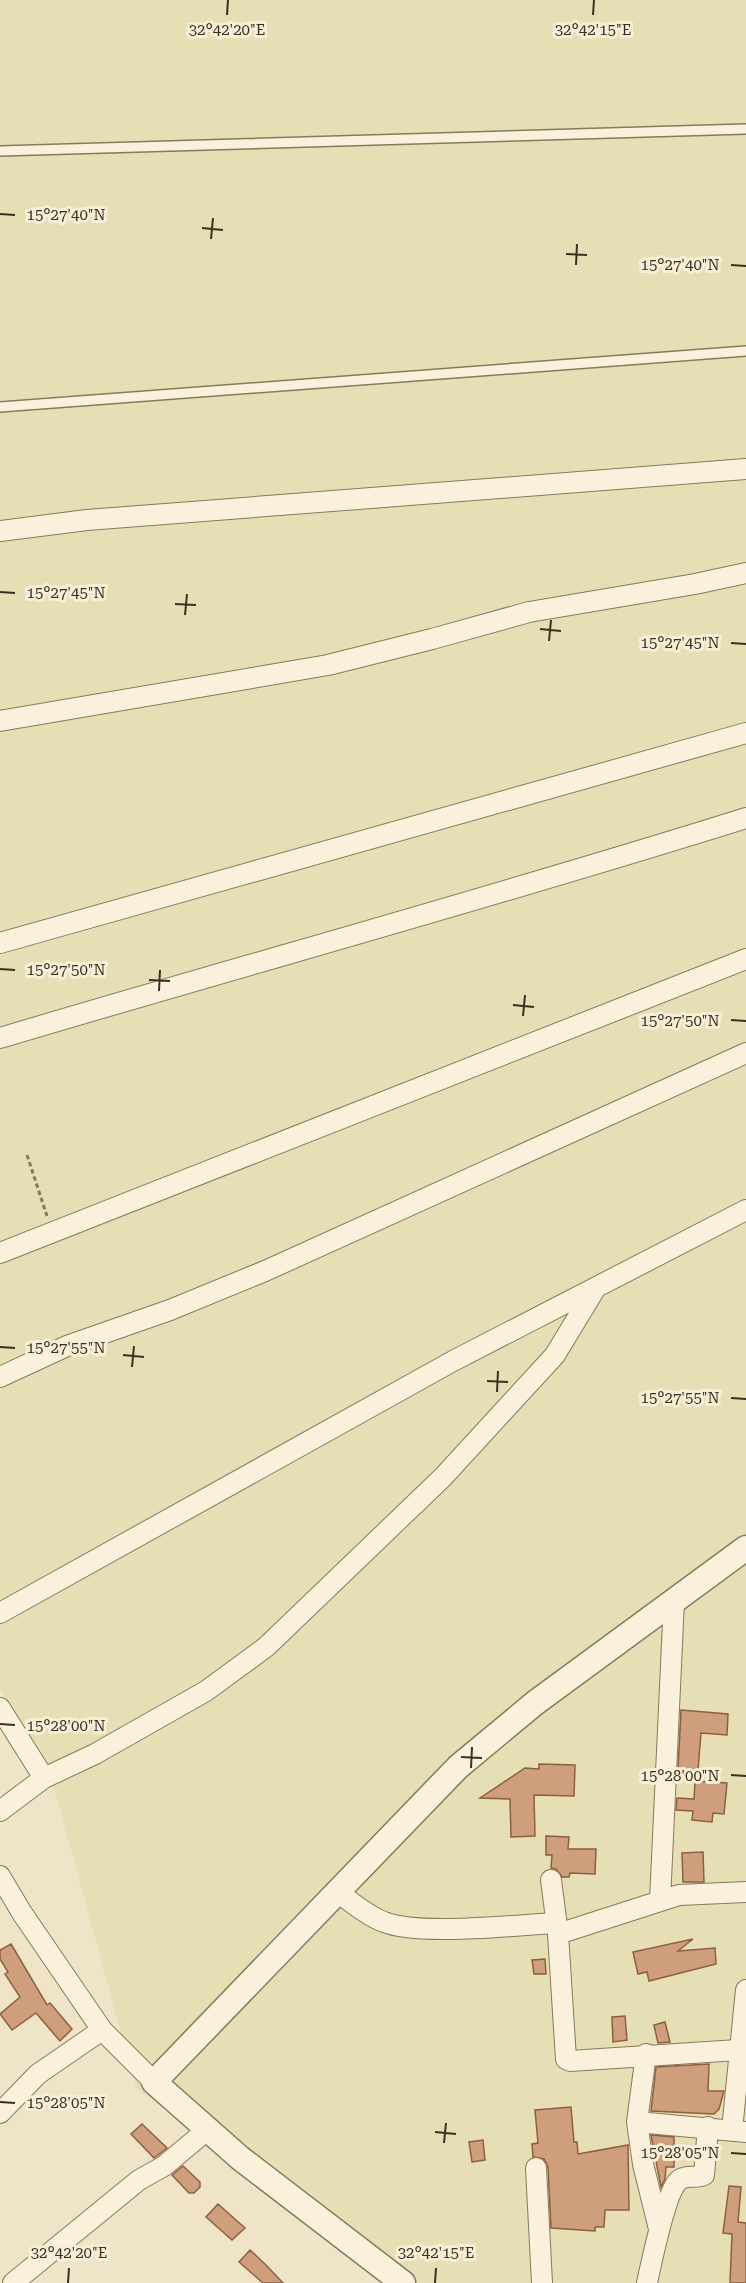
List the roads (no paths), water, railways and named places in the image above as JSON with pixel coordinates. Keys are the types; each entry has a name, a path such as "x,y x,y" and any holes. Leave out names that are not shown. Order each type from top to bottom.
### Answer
{"street":[{"path":"0,531 87,520 746,469"},
{"path":"0,721 328,664 432,639 529,612 695,584 746,573"},
{"path":"0,944 746,733"},
{"path":"0,1038 202,978 364,934 746,818"},
{"path":"0,1252 746,959"},
{"path":"0,1377 67,1346 170,1310 265,1271 746,1053"},
{"path":"0,1613 453,1361 746,1210"},
{"path":"0,1811 44,1778 95,1754 206,1692 266,1647 443,1477 555,1355 595,1289"},
{"path":"154,2082 458,1767 535,1702 746,1548"},
{"path":"660,1901 674,1601"},
{"path":"0,1708 44,1778"},
{"path":"0,1876 22,1913 102,2030 207,2130 403,2283"},
{"path":"552,1880 566,2059 570,2061 738,2049"},
{"path":"337,1892 382,1922 396,1926 448,1928 557,1928 699,1893 746,1892"},
{"path":"637,2122 739,2131 738,2049 745,1999"},
{"path":"0,2112 38,2074 102,2030"},
{"path":"646,2054 637,2122 643,2164 659,2229"},
{"path":"647,2283 659,2229 676,2182 684,2177 704,2175 708,2127"},
{"path":"13,2283 139,2180 164,2166 207,2130"},
{"path":"536,2168 542,2283"}],"lane":[{"path":"0,151 746,129"},
{"path":"0,407 746,351"}]}
